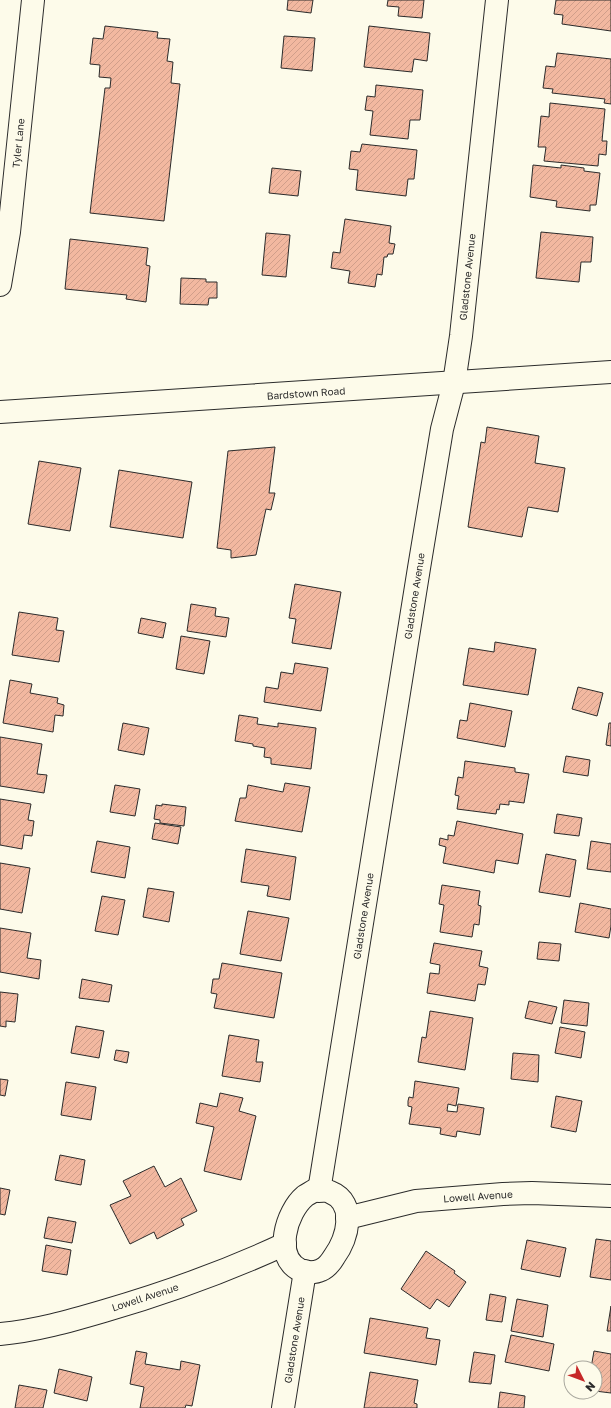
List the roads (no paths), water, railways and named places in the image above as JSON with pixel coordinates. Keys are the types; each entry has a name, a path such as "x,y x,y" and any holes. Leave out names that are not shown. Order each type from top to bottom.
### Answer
{"street":[{"name":"Tyler Lane","path":"0,285 9,232 34,0"},
{"name":"Gladstone Avenue","path":"319,1190 420,557 442,429 454,383 461,336 497,0"},
{"name":"Bardstown Road","path":"0,412 611,372"},
{"path":"315,1190 329,1191 338,1196 344,1203 348,1214 347,1218 346,1233 340,1248 330,1262 321,1270 305,1272 290,1263 284,1250 286,1227 294,1210 304,1197 315,1190"},
{"name":"Lowell Avenue","path":"347,1218 416,1201 532,1193 611,1196"},
{"name":"Lowell Avenue","path":"0,1334 66,1322 143,1299 250,1260 285,1244"},
{"name":"Gladstone Avenue","path":"283,1408 305,1272"}]}
